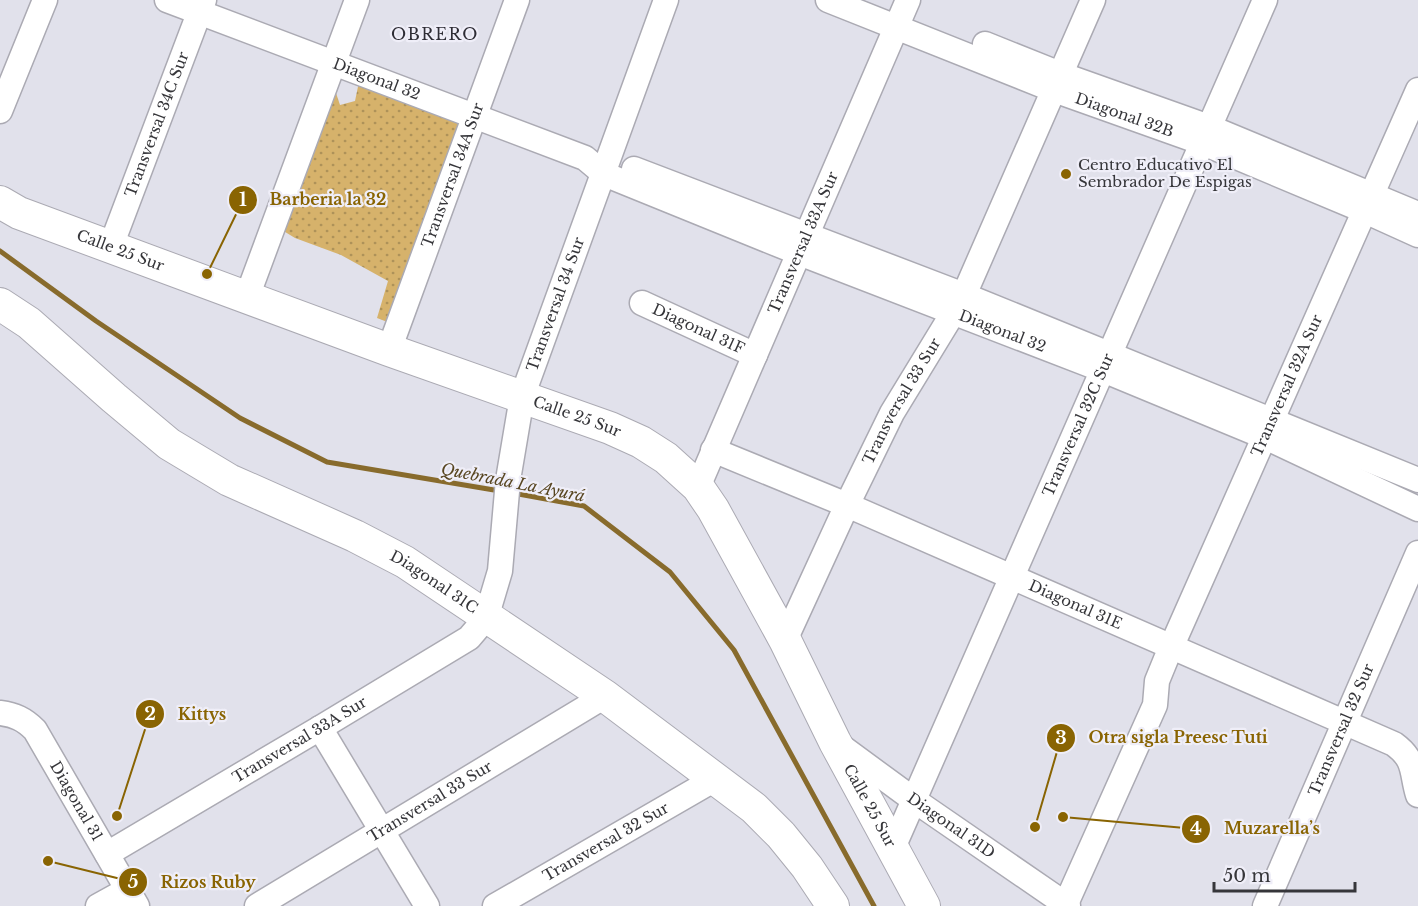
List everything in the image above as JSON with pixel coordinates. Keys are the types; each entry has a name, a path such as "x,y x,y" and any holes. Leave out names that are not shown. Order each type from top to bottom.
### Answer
{"main road":[{"name":"Calle 25 Sur","path":"0,202 19,213 390,350 610,428 641,442 666,458 707,466 713,509 785,640 835,742 924,906"},
{"name":"Diagonal 31C","path":"0,304 29,323 169,444 229,480 355,536 405,562 605,696 754,808 781,834 833,906"}],"street":[{"path":"2,98 45,0"},
{"name":"Diagonal 32","path":"167,0 202,6 334,62 607,166 1269,428 1418,480"},
{"path":"247,297 357,0"},
{"name":"Transversal 34A Sur","path":"390,350 518,0"},
{"name":"Transversal 34 Sur","path":"486,618 500,571 508,480 522,397 666,0"},
{"name":"Diagonal 32B","path":"828,0 902,13"},
{"name":"Diagonal 32B","path":"870,0 1057,82 1206,135 1369,203 1418,214"},
{"name":"Transversal 33 Sur","path":"785,640 892,412 959,304 1093,0"},
{"name":"Transversal 32C Sur","path":"892,850 1264,0"},
{"name":"Transversal 34C Sur","path":"111,246 202,6"},
{"name":"Transversal 33A Sur","path":"707,466 902,13"},
{"name":"Transversal 32A Sur","path":"1060,904 1155,705 1157,681 1418,90"},
{"name":"Diagonal 32B","path":"1369,203 1418,236"},
{"name":"Diagonal 31F","path":"642,303 755,355"},
{"name":"Diagonal 32","path":"1269,428 1418,509"},
{"name":"Diagonal 31E","path":"707,466 844,511 1342,728 1396,761 1416,790"},
{"name":"Transversal 32 Sur","path":"1265,906 1418,553"},
{"name":"Transversal 33A Sur","path":"107,854 469,638 486,618"},
{"name":"Transversal 33 Sur","path":"257,906 605,696"},
{"name":"Diagonal 31","path":"2,711 25,720 35,730 132,898"},
{"path":"320,728 427,906"},
{"name":"Diagonal 31D","path":"835,742 1060,904"},
{"name":"Transversal 32 Sur","path":"495,906 715,779"},
{"path":"98,906 132,898"}],"shaded area":[{"path":"360,77 465,119 390,323 377,318 388,281 341,255 295,238 277,227 333,84 340,105 355,101"}],"waterway":[{"name":"Quebrada La Ayurá","path":"0,251 96,321 240,418 327,462 500,491"},
{"name":"Quebrada La Ayurá","path":"513,493 584,506 670,572 734,650 874,906"}],"place":[{"name":"Centro Educativo El Sembrador De Espigas","path":"1066,174"},
{"name":"Barberia la 32","path":"207,274"},
{"name":"Kittys","path":"117,816"},
{"name":"Muzarella’s","path":"1063,817"},
{"name":"Otra sigla Preesc Tuti","path":"1035,827"},
{"name":"Rizos Ruby","path":"48,861"}],"district":[{"name":"OBRERO","path":"435,34"}]}
